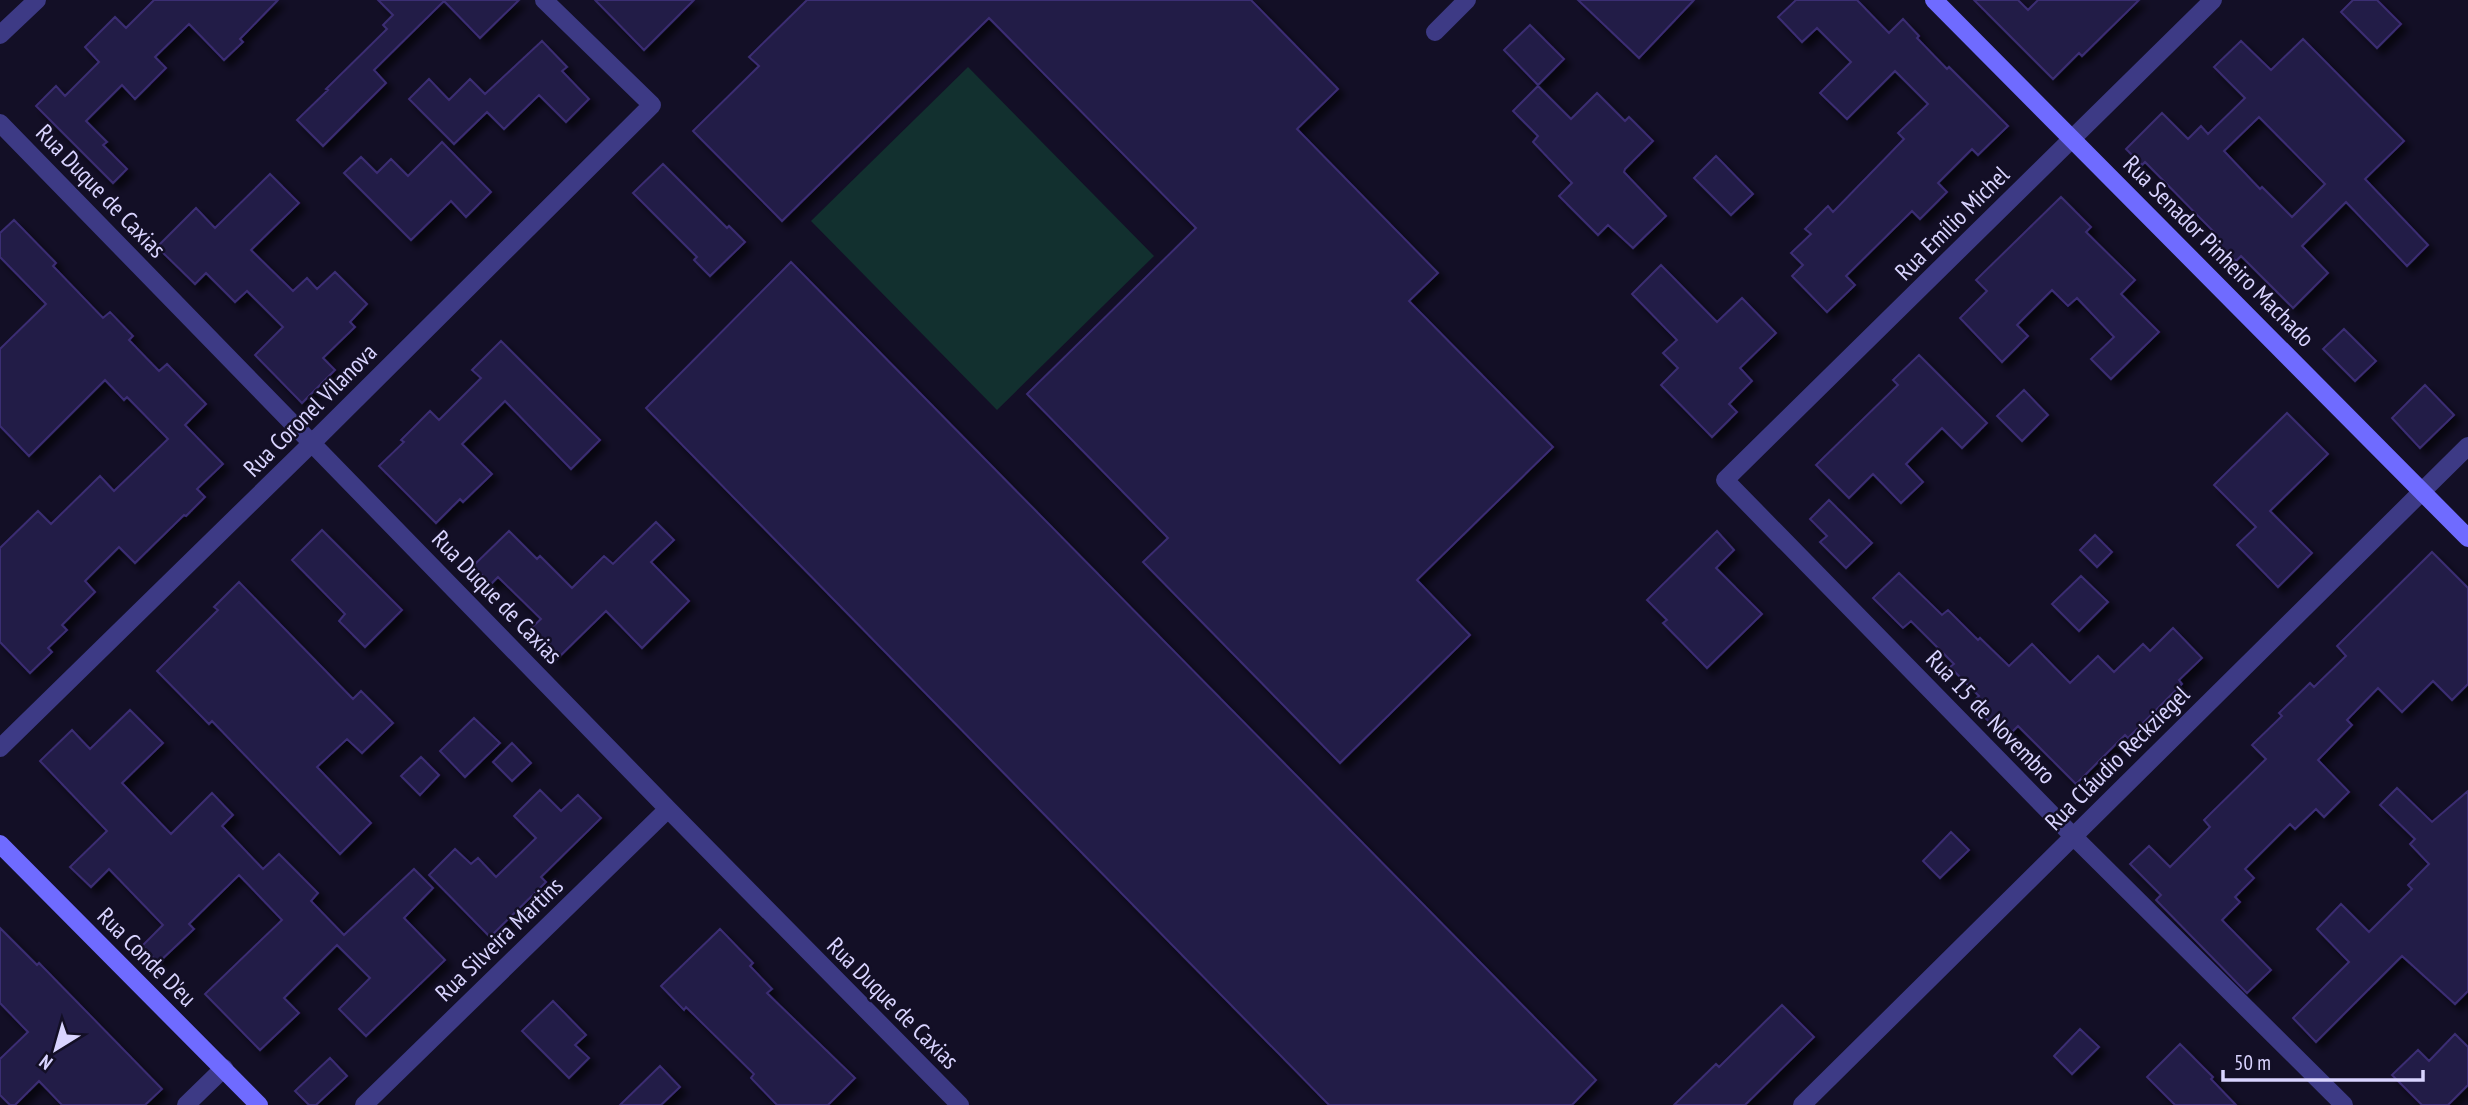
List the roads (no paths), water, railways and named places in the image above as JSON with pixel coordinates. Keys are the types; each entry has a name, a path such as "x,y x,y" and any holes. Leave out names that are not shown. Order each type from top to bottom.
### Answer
{"street":[{"path":"0,35 37,0"},
{"name":"Rua Coronel Vilanova","path":"0,748 313,442 652,104 544,0"},
{"path":"1435,32 1467,0"},
{"name":"Rua Senador Pinheiro Machado","path":"1934,0 2468,538"},
{"name":"Rua Emílio Michel","path":"1725,480 2213,0"},
{"name":"Rua Duque de Caxias","path":"0,123 960,1105"},
{"name":"Rua Cláudio Reckziegel","path":"1802,1105 2468,446"},
{"name":"Rua 15 de Novembro","path":"1725,480 2073,836 2344,1105"},
{"name":"Rua Silveira Martins","path":"364,1105 668,809"},
{"name":"Rua Conde D'eu","path":"0,844 259,1105"},
{"path":"186,1105 224,1068"}]}
